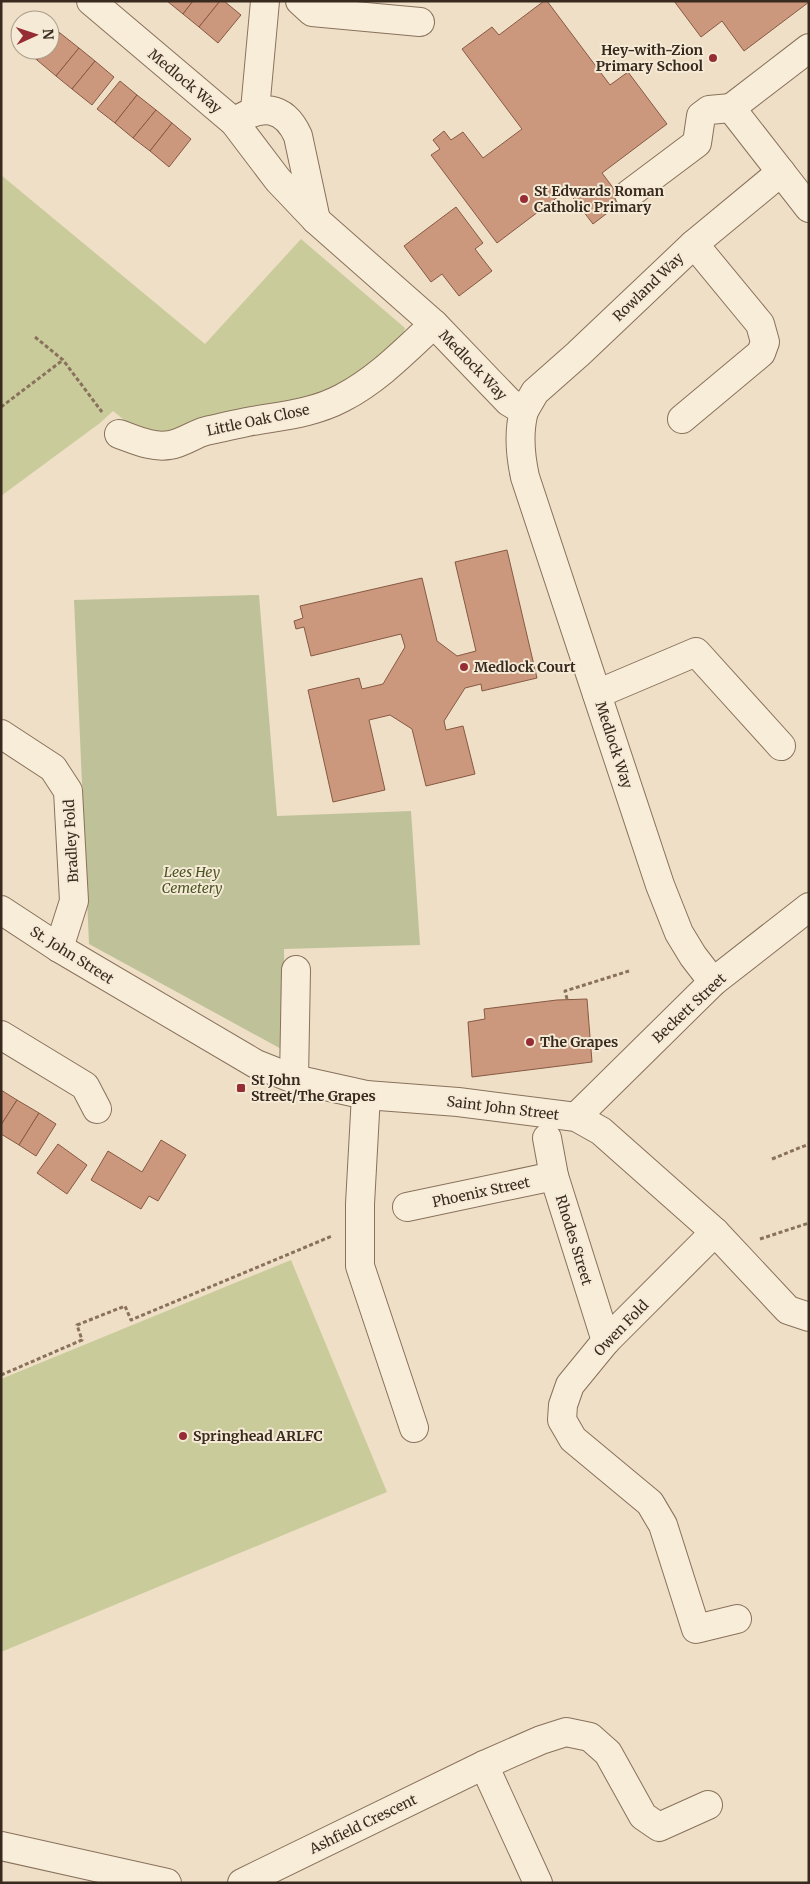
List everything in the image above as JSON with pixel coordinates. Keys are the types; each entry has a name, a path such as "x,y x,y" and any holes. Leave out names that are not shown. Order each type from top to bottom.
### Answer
{"street":[{"name":"Medlock Way","path":"91,1 245,116 278,180 316,220 434,324 509,402 524,410 520,426 520,447 525,477 660,885 679,933 693,956 713,982"},
{"path":"265,1 245,116 267,110 278,113 293,125 298,136 316,220"},
{"path":"300,1 312,12 420,22"},
{"path":"629,194 697,143 701,116 709,110 730,108 809,48"},
{"path":"730,108 809,208"},
{"name":"Rowland Way","path":"524,410 535,392 694,244 781,172"},
{"path":"682,419 761,353 765,342 760,324 694,244"},
{"name":"Little Oak Close","path":"119,434 152,445 171,445 202,432 312,410 341,399 363,386 393,362 434,324"},
{"path":"597,694 696,652 781,746"},
{"name":"Bradley Fold","path":"1,734 53,768 68,791 74,900 59,948"},
{"name":"Beckett Street","path":"576,1116 713,982 809,907"},
{"name":"St. John Street","path":"1,910 59,948 143,998"},
{"path":"294,1079 296,970"},
{"name":"Saint John Street","path":"143,998 256,1064 294,1079 366,1095 458,1102 576,1116 601,1132 715,1232 788,1310 809,1317"},
{"path":"1,1035 85,1086 98,1109"},
{"path":"366,1095 360,1266 414,1428"},
{"name":"Rhodes Street","path":"547,1138 554,1176 606,1341"},
{"name":"Phoenix Street","path":"407,1207 554,1176"},
{"name":"Owen Fold","path":"715,1232 606,1341 570,1385 563,1404 562,1420 573,1439 650,1503 663,1525 696,1629 736,1619"},
{"name":"Ashfield Crescent","path":"242,1883 484,1766 541,1740 566,1732 590,1737 608,1753 643,1816 659,1827 708,1805"},
{"path":"484,1766 538,1883"},
{"path":"1,1846 166,1883"}],"path":[{"path":"35,336 62,360 119,434"},
{"path":"1,407 62,360"},
{"path":"567,999 565,991 628,971"},
{"path":"772,1159 809,1144"},
{"path":"737,1255 762,1238 809,1223"},
{"path":"1,1375 82,1340 77,1325 124,1306 131,1320 360,1224"}],"green space":[{"path":"1,175 205,344 301,239 405,328 400,344 327,394 189,430 143,435 113,411 100,423 1,496"},
{"name":"Lees Hey Cemetery","path":"259,595 277,816 411,811 420,945 284,949 285,1051 89,944 74,600"},
{"name":"Springhead ARLFC","path":"291,1260 387,1492 1,1652 1,1379"}],"building":[{"path":"167,1 193,1 183,14"},
{"path":"193,1 220,1 199,27 183,14"},
{"path":"220,1 224,1 241,15 218,43 199,27"},
{"path":"544,1 547,1 610,85 628,72 667,124 602,173 623,201 593,224 567,190 497,243 431,155 440,149 433,140 444,131 451,140 463,132 483,158 522,129 462,49 492,27 499,35"},
{"path":"674,1 809,2 744,51 722,21 701,37"},
{"path":"60,33 79,48 56,76 37,60 60,60"},
{"path":"79,48 95,61 72,89 56,76"},
{"path":"95,61 114,77 92,105 72,89"},
{"path":"120,81 137,95 115,123 97,109"},
{"path":"137,95 156,110 133,138 115,123"},
{"path":"156,110 172,123 150,151 133,138"},
{"path":"172,123 191,139 169,167 150,151"},
{"path":"456,207 483,243 475,249 492,271 459,296 442,274 431,282 404,246"},
{"name":"Medlock Court","path":"507,550 537,678 482,691 481,684 465,688 444,721 446,730 463,726 475,774 426,786 412,729 390,715 369,720 385,790 333,802 308,690 359,678 362,689 383,684 405,647 401,634 311,656 304,627 296,629 294,621 303,618 300,606 422,578 437,641 457,656 476,651 455,562"},
{"name":"The Grapes","path":"587,999 592,1062 472,1077 468,1022 485,1019 484,1009 557,1000"},
{"path":"1,1090 17,1100 1,1125"},
{"path":"17,1100 39,1113 19,1145 1,1134 1,1125"},
{"path":"39,1113 56,1124 36,1156 19,1145"},
{"path":"161,1140 186,1155 158,1201 149,1196 141,1209 91,1180 108,1151 142,1172"},
{"path":"58,1144 87,1165 67,1194 37,1173"}],"place":[{"name":"Hey-with-Zion Primary School","path":"713,58"},
{"name":"St Edwards Roman Catholic Primary","path":"524,199"},
{"name":"Medlock Court","path":"464,667"},
{"name":"The Grapes","path":"530,1042"},
{"name":"St John Street/The Grapes","path":"241,1088"},
{"name":"Springhead ARLFC","path":"183,1436"}]}
